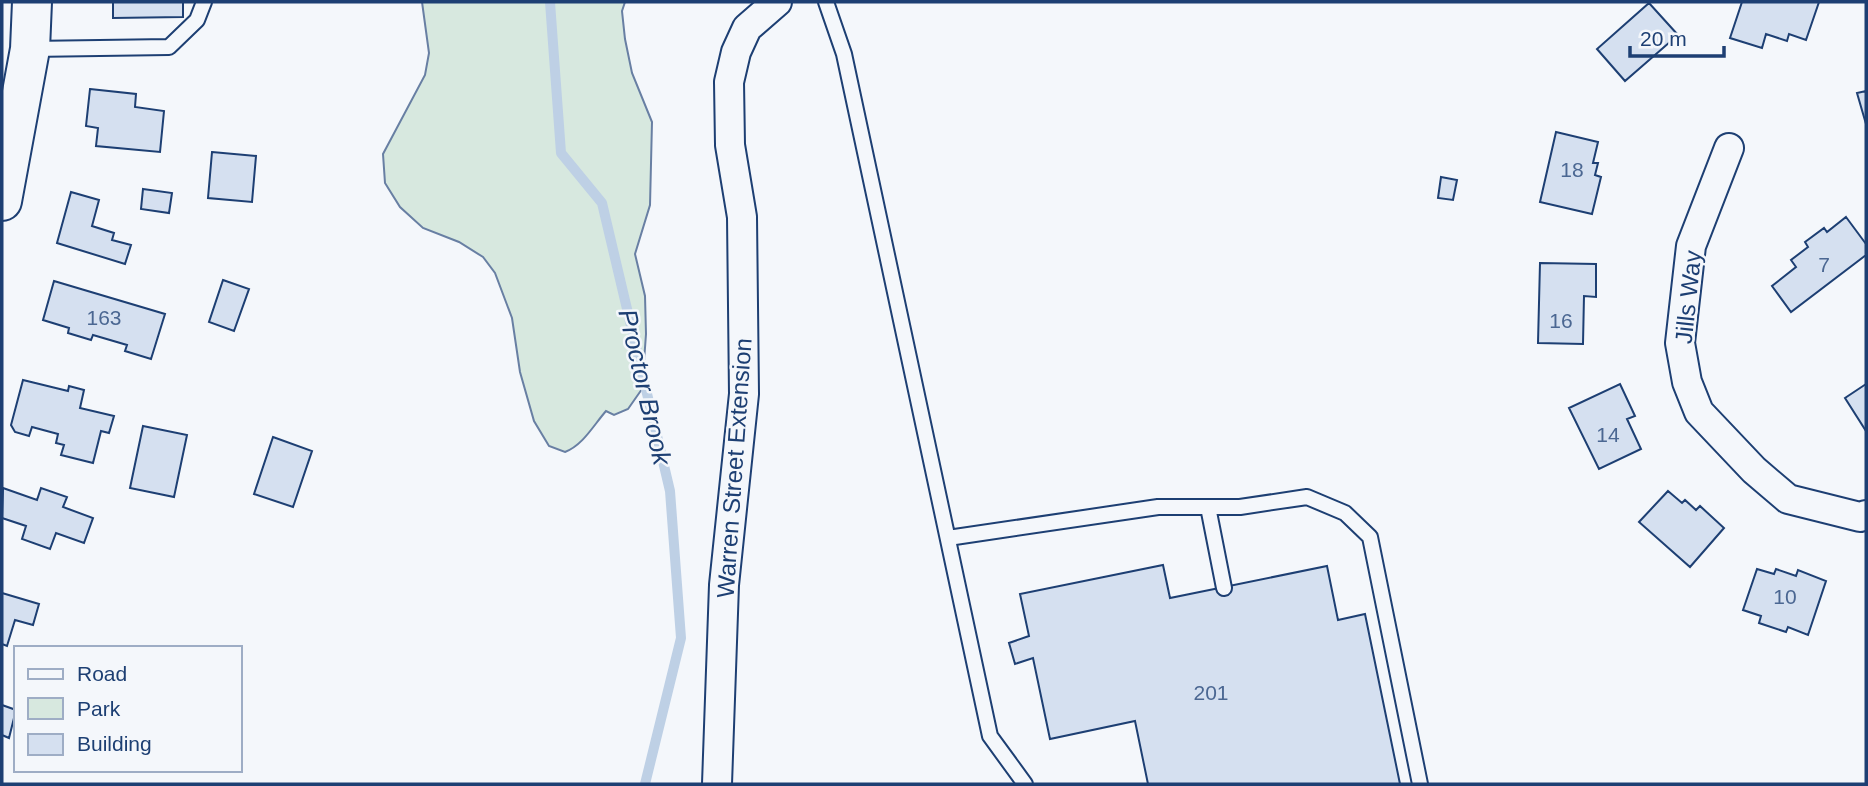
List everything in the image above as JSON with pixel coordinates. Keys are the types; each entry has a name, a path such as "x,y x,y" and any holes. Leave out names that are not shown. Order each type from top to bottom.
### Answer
{"main road":[{"path":"2,201 30,49 32,2"}],"street":[{"name":"Warren Street Extension","path":"717,784 724,585 744,394 742,218 730,145 729,82 736,52 747,29 777,2"},
{"name":"Jills Way","path":"1729,148 1691,246 1680,343 1686,382 1699,412 1754,470 1788,499 1860,517 1866,515"}],"lane":[{"path":"30,49 169,47 197,20 204,2"},
{"path":"826,2 844,54 990,736 1025,784"},
{"path":"948,538 1158,507 1240,507 1307,497 1345,513 1370,537 1420,784"},
{"path":"1208,507 1224,588"}],"green space":[{"path":"422,2 625,2 622,11 632,73 652,122 650,205 635,254 645,296 646,334 642,389 628,409 614,415 606,411 582,440 565,452 549,446 534,421 520,372 512,318 495,273 483,257 459,242 423,228 400,207 385,183 383,154 425,75 429,53"}],"building":[{"path":"113,2 183,2 183,17 113,18"},
{"path":"1742,2 1819,2 1806,40 1789,34 1787,41 1766,34 1762,48 1730,38"},
{"path":"1649,3 1678,35 1625,81 1597,49"},
{"path":"90,89 136,94 135,107 164,111 160,152 96,146 98,128 86,126"},
{"path":"1866,91 1866,124 1857,93"},
{"path":"1556,132 1598,142 1593,163 1598,163 1595,175 1601,177 1592,214 1540,202"},
{"path":"212,152 256,156 252,202 208,198"},
{"path":"1441,177 1457,180 1453,200 1438,198"},
{"path":"143,189 172,193 169,213 141,209"},
{"path":"71,192 99,200 92,226 114,233 112,240 131,245 125,264 57,243"},
{"path":"1846,217 1866,244 1866,255 1791,312 1772,286 1796,267 1791,260 1808,247 1805,242 1824,228 1827,232"},
{"path":"1540,263 1596,264 1596,297 1584,296 1583,344 1538,343"},
{"path":"223,280 249,289 234,331 209,322"},
{"path":"54,281 165,314 151,359 125,351 127,345 93,335 91,340 68,333 69,328 43,320"},
{"path":"23,380 68,391 69,386 84,390 80,408 114,416 109,433 101,431 93,463 61,455 64,445 56,443 58,434 32,427 29,436 15,432 11,425"},
{"path":"1620,384 1635,416 1627,419 1641,449 1599,469 1569,408"},
{"path":"1866,384 1866,431 1845,398"},
{"path":"143,426 187,435 174,497 130,488"},
{"path":"273,437 312,451 293,507 254,494"},
{"path":"3,488 37,500 41,488 67,497 63,507 93,518 84,543 56,533 50,549 22,539 26,526 2,518"},
{"path":"1668,491 1696,510 1700,506 1724,528 1690,567 1639,522"},
{"path":"1163,565 1170,598 1327,566 1338,620 1365,614 1400,784 1148,784 1135,721 1050,739 1033,658 1015,664 1009,643 1029,636 1020,594"},
{"path":"1757,569 1774,574 1776,569 1796,576 1798,570 1826,581 1808,635 1788,627 1786,632 1759,623 1761,616 1743,610"},
{"path":"2,593 39,604 33,625 15,620 7,646 2,644"},
{"path":"2,705 14,709 14,718 9,738 2,735"}],"waterway":[{"name":"Proctor Brook","path":"550,2 561,153 602,203 670,491 681,638 645,784"}]}
